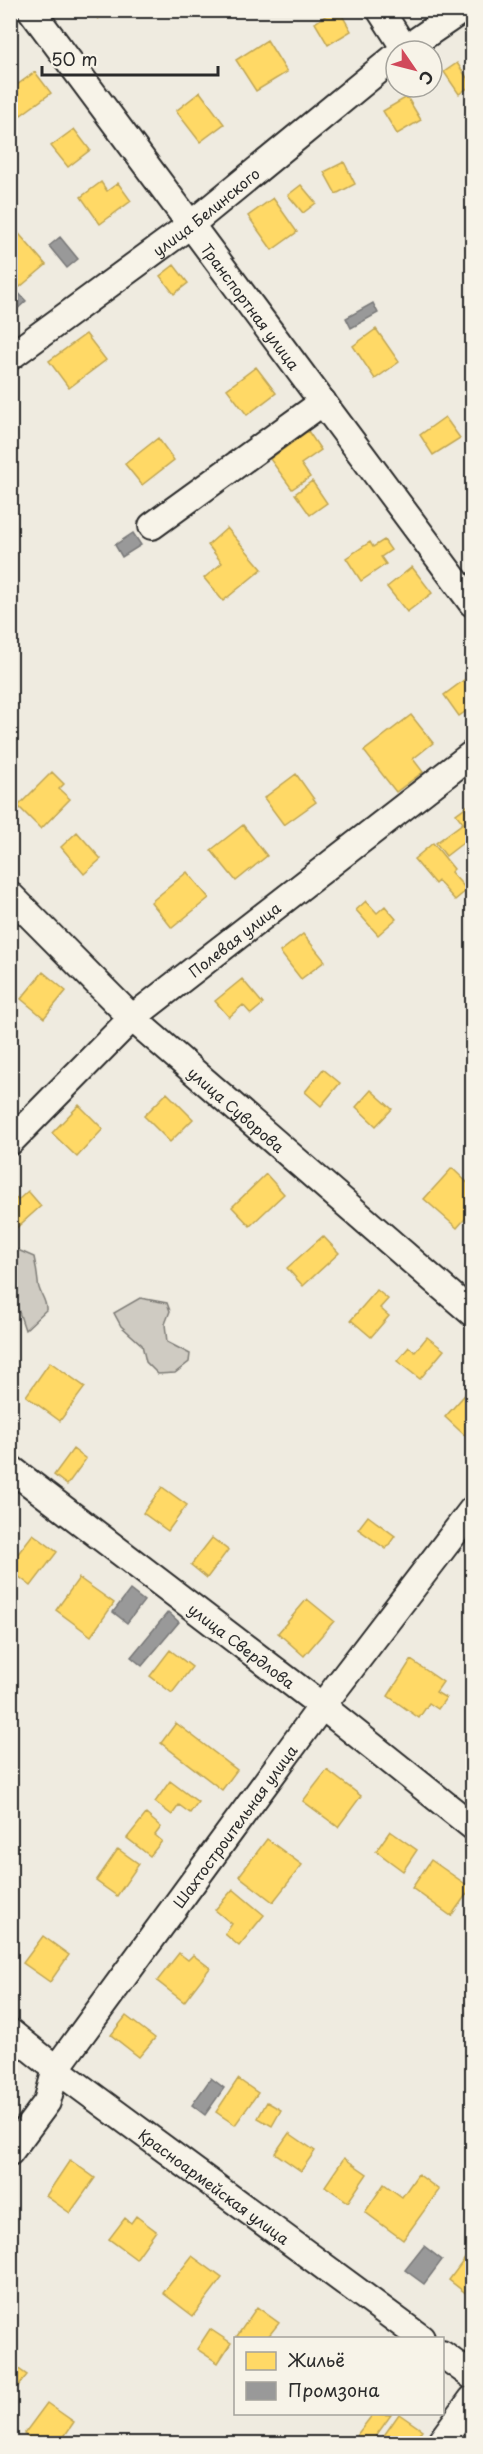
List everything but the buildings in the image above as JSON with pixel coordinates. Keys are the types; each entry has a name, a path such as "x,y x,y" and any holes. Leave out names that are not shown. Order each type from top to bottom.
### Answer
{"street":[{"name":"Транспортная улица","path":"31,10 472,603"},
{"path":"381,10 395,39"},
{"name":"улица Белинского","path":"420,39 462,10"},
{"name":"улица Белинского","path":"10,357 190,225 384,66"},
{"path":"152,526 323,402"},
{"name":"Полевая улица","path":"10,1142 132,1018 472,754"},
{"name":"улица Суворова","path":"10,895 132,1018 472,1313"},
{"name":"улица Свердлова","path":"10,1468 321,1706 472,1826"},
{"name":"Шахтостроительная улица","path":"10,2152 47,2102 56,2069 321,1706 472,1510"},
{"name":"Красноармейская улица","path":"10,2032 56,2069 420,2337"},
{"path":"444,2355 472,2376"},
{"path":"439,2444 472,2399"}],"shaded area":[{"path":"11,1247 34,1257 38,1286 46,1306 46,1310 25,1330 11,1288"},
{"path":"140,1298 167,1303 170,1311 165,1324 167,1342 190,1354 189,1362 175,1373 158,1374 146,1362 142,1345 121,1326 114,1313"}]}
